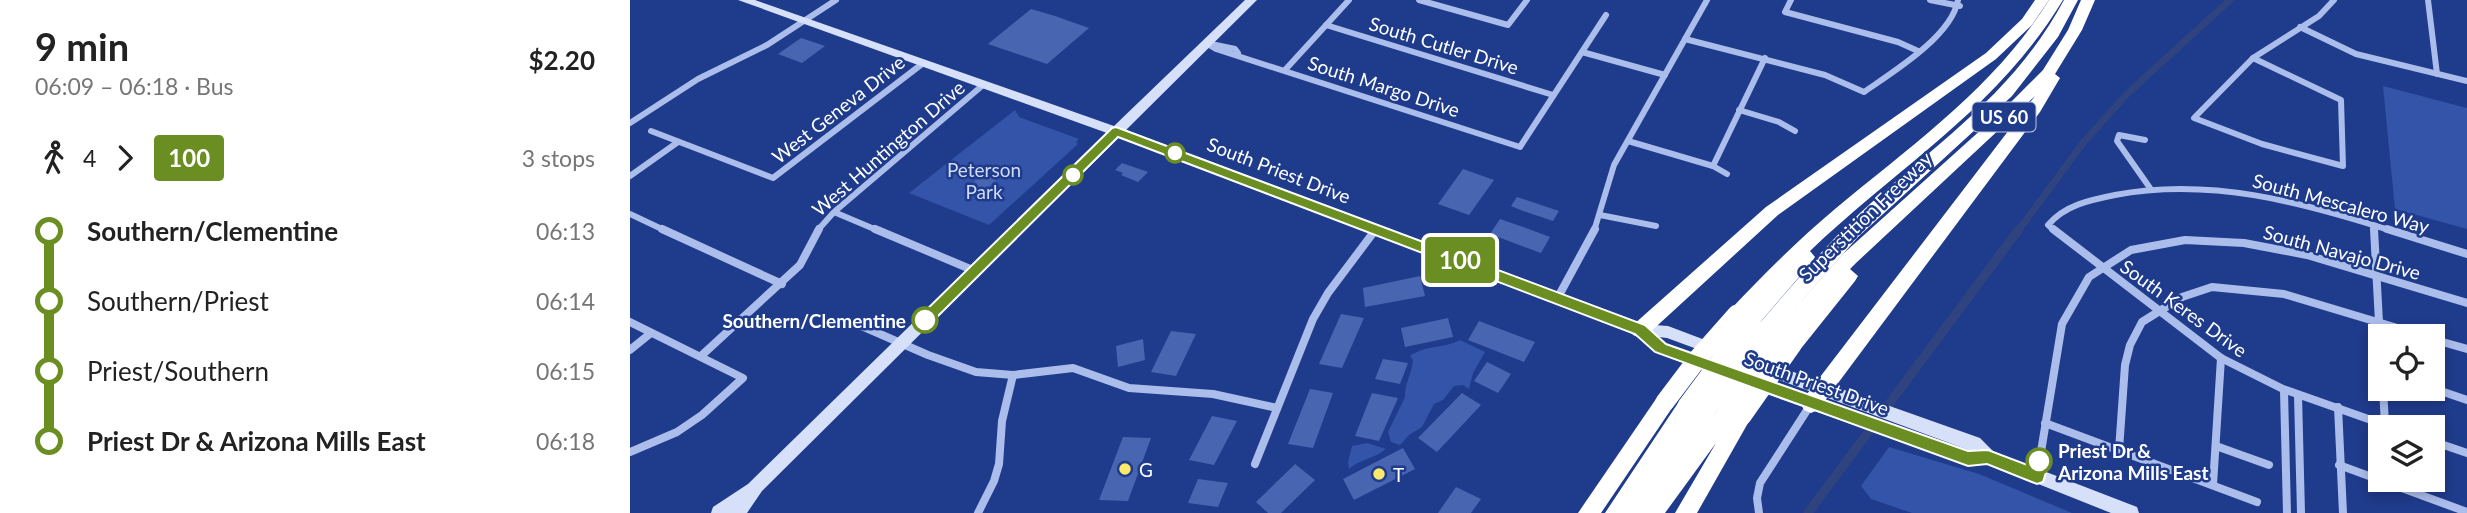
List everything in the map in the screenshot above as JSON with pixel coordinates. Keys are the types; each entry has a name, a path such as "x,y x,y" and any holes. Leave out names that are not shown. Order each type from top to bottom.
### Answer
{"highway":[{"path":"1640,330 1772,211 1991,56 2027,22 2042,0"},
{"name":"Superstition Freeway","path":"1765,329 1825,237 1887,175 1989,88 2029,43 2056,0"},
{"path":"1652,513 1765,329 1864,219 2017,82 2054,34 2071,0"},
{"name":"Superstition Freeway","path":"1765,329 1920,194 2030,93 2063,52 2088,0"},
{"path":"1817,396 2035,108 2057,70 2075,30"},
{"path":"1589,513 1665,402 1765,329"},
{"path":"1663,513 1715,411 1765,329"},
{"path":"1616,513 1715,411"},
{"path":"1639,513 1715,411"},
{"path":"1686,513 1715,411"},
{"path":"1581,513 1621,467"}],"main road":[{"name":"South Priest Drive","path":"744,0 1116,131 1376,229 1640,330 1660,348 1817,396 1875,407 1974,443 1988,457 2131,513"},
{"path":"737,513 757,486 1251,0"},
{"name":"South Priest Drive","path":"1817,396 1864,422 1968,458 1988,457"},
{"path":"719,513 757,486"}],"street":[{"path":"630,123 698,79 767,45 836,0"},
{"path":"1285,70 1349,0"},
{"path":"1419,0 1439,2 1508,25 1527,0"},
{"path":"1557,299 1593,235 1610,176 1707,0"},
{"path":"1791,0 1785,12 1898,42 1918,51"},
{"path":"1685,38 1825,75 1864,92 1888,76 1957,15 1959,3 1930,0"},
{"path":"2253,58 2341,100 2343,166 2262,144 2194,118 2253,58 2319,16 2334,0"},
{"path":"2428,0 2437,74"},
{"path":"1553,95 1606,15"},
{"name":"South Cutler Drive","path":"1326,25 1553,95"},
{"path":"2300,27 2356,54 2467,81"},
{"name":"South Margo Drive","path":"1206,43 1216,49 1520,147 1553,95"},
{"path":"1582,52 1665,75"},
{"path":"1713,166 1765,58"},
{"name":"West Geneva Drive","path":"678,142 773,178 922,64"},
{"name":"West Huntington Drive","path":"701,356 800,265 817,231 834,212 984,85"},
{"path":"1739,110 1779,122 1795,131"},
{"path":"652,131 678,142"},
{"path":"2145,140 2119,135 2117,141 2150,188"},
{"path":"1628,141 1713,166 1727,174"},
{"path":"630,176 678,142"},
{"name":"South Mescalero Way","path":"2048,225 2055,215 2083,202 2150,188 2192,187 2245,192 2467,254"},
{"path":"834,212 975,271"},
{"path":"630,214 782,284"},
{"path":"1600,215 1656,226"},
{"name":"South Keres Drive","path":"2048,225 2221,358 2284,391 2368,419"},
{"path":"2374,227 2378,322"},
{"path":"1255,464 1313,319 1328,293 1376,229"},
{"name":"South Navajo Drive","path":"2037,477 2062,324 2069,303 2083,284 2101,267 2140,248 2163,243 2225,239 2298,253 2467,303"},
{"path":"2119,450 2130,345 2142,322 2182,297 2212,287 2284,294 2385,324"},
{"path":"630,322 743,378 702,415 677,432 630,452"},
{"path":"857,324 962,369 1013,375 1073,368 1129,388 1213,394 1278,408"},
{"path":"630,350 651,333"},
{"path":"2445,343 2467,349"},
{"path":"2213,485 2221,358"},
{"path":"978,513 994,481 999,464 1002,421 1013,375"},
{"path":"2284,391 2287,513"},
{"path":"2445,392 2467,400"},
{"path":"2298,395 2301,513"},
{"path":"1759,513 1757,498 1760,483 1817,396"},
{"path":"2337,407 2343,513"},
{"path":"1884,429 1895,414"},
{"path":"2045,423 2256,502"},
{"path":"2286,432 2299,437"},
{"path":"2445,445 2467,453"},
{"path":"2216,446 2269,465"},
{"path":"2339,465 2467,512"},
{"path":"2287,475 2300,480"}],"green space":[{"path":"2383,86 2467,108 2467,229 2395,209"},
{"name":"Peterson Park","path":"1015,110 1019,117 1079,139 1076,142 1078,144 989,225 909,193"},
{"path":"1460,340 1485,352 1473,373 1469,389 1463,385 1454,386 1443,400 1434,404 1422,427 1400,445 1391,442 1388,432 1405,397 1413,360 1410,356"},
{"path":"1367,443 1386,449 1349,469 1352,446"},
{"path":"1889,447 1979,474 2072,513 1912,513 1871,499 1861,486"}],"building":[{"path":"1031,9 1089,28 1047,64 988,44"},
{"path":"801,38 825,46 802,63 778,54"},
{"path":"1122,163 1148,172 1138,182 1115,170"},
{"path":"1463,169 1494,180 1469,215 1438,204"},
{"path":"985,173 998,178 979,195 970,191 978,184 974,182"},
{"path":"1517,197 1559,211 1553,221 1523,211 1511,206"},
{"path":"1500,219 1550,237 1541,253 1490,234"},
{"path":"1420,276 1425,296 1365,307 1363,288"},
{"path":"1341,314 1364,318 1342,368 1319,364"},
{"path":"1448,318 1453,337 1405,347 1401,328"},
{"path":"1479,321 1535,342 1524,362 1468,340"},
{"path":"1171,331 1196,334 1176,376 1151,372"},
{"path":"1143,339 1145,360 1118,367 1116,346"},
{"path":"1383,359 1408,363 1400,384 1375,379"},
{"path":"1487,362 1511,374 1498,393 1474,381"},
{"path":"1310,389 1333,393 1313,448 1288,444"},
{"path":"1372,393 1398,398 1379,441 1355,436"},
{"path":"1462,393 1481,405 1437,452 1418,438"},
{"path":"1212,416 1237,421 1214,465 1189,460"},
{"name":"G","path":"1123,437 1151,438 1128,501 1099,500"},
{"name":"T","path":"1403,448 1415,469 1354,500 1343,479"},
{"path":"1295,464 1315,480 1281,513 1268,513 1256,502"},
{"path":"1198,479 1228,483 1218,507 1188,503"},
{"path":"1456,487 1481,499 1471,513 1438,513"}],"waterway":[{"path":"2018,231 2083,143 2126,95 2230,0"},
{"path":"1808,513 2019,229"}],"bus line":[{"name":"100","path":"925,320 1116,131 1640,330 1660,348 1811,404 1968,458 1988,457 2037,477 2039,461"}],"place":[{"name":"Southern/Clementine","path":"925,320"},
{"name":"Priest Dr & Arizona Mills East","path":"2039,461"},
{"name":"G","path":"1125,469"},
{"name":"T","path":"1379,474"}]}
